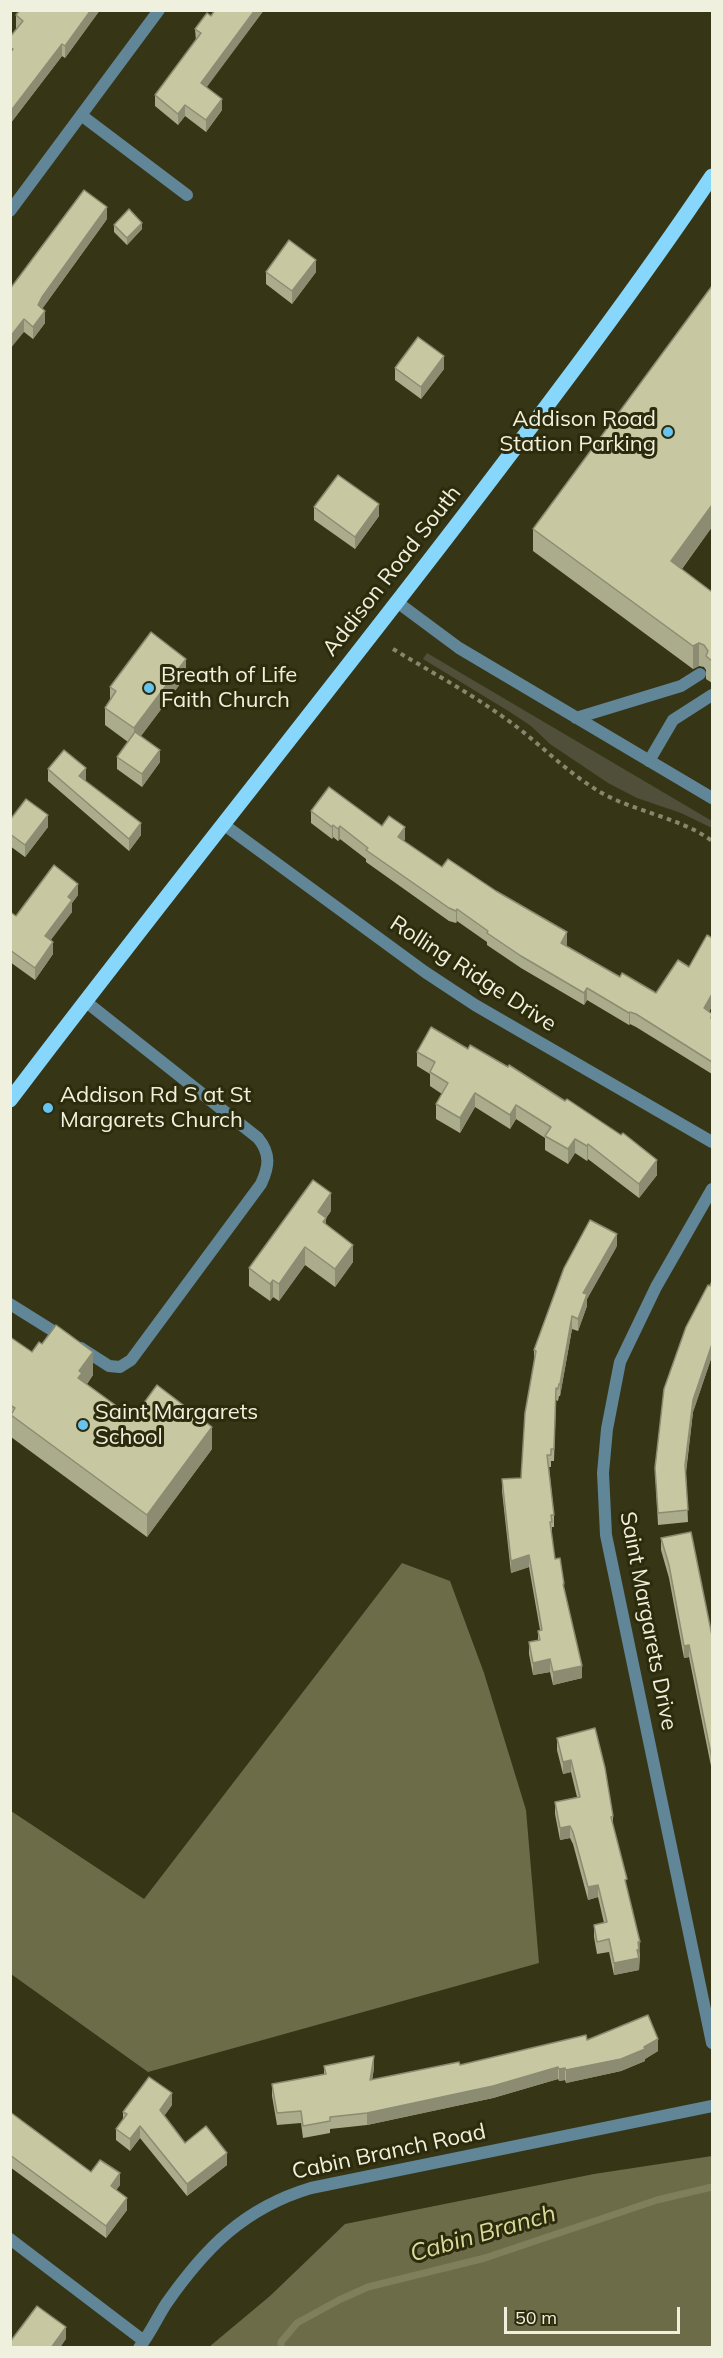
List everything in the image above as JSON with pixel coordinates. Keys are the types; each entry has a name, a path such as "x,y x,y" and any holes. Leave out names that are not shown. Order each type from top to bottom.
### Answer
{"main road":[{"name":"Addison Road South","path":"10,1100 592,349 712,176"}],"street":[{"path":"10,212 159,10"},
{"path":"81,115 187,195"},
{"path":"397,602 459,648 711,798"},
{"path":"576,718 681,686 700,674"},
{"path":"650,761 673,720 712,695"},
{"name":"Rolling Ridge Drive","path":"223,824 425,972 475,1005 712,1142"},
{"path":"10,1304 109,1366 120,1367 131,1360 261,1184 267,1171 269,1161 265,1147 258,1138 85,1001"},
{"name":"Saint Margarets Drive","path":"712,1189 656,1287 620,1362 607,1429 603,1473 606,1535 712,2043"},
{"name":"Cabin Branch Road","path":"142,2344 166,2305 201,2257 256,2211 286,2195 712,2106"},
{"path":"10,2239 142,2344"}],"path":[{"path":"393,649 508,720 552,759 594,789 636,808 697,830 712,840"}],"green space":[{"path":"427,653 712,821 712,828 681,813 637,798 608,783 550,744 531,726 423,659"},
{"path":"402,1563 450,1581 484,1673 526,1810 539,1963 148,2072 11,1974 11,1811 144,1899"},
{"path":"712,2156 712,2347 209,2347 270,2296 345,2224 594,2174"}],"building":[{"path":"20,10 91,10 65,46 62,44 10,112 10,53 13,49 10,47 10,37 23,21 16,15"},
{"path":"215,10 255,10 201,83 222,99 206,120 185,105 178,114 155,95 201,33 195,29 207,13 211,16"},
{"path":"84,190 107,207 42,297 38,305 45,311 33,327 24,319 10,337 10,289"},
{"path":"129,209 142,223 127,238 114,225"},
{"path":"289,240 316,260 292,291 266,272"},
{"name":"Addison Road Station Parking","path":"712,286 712,505 671,561 712,592 712,661 706,656 708,651 704,645 699,643 693,646 533,529"},
{"path":"418,337 444,356 421,387 395,368"},
{"path":"338,475 379,504 355,537 314,507"},
{"path":"151,632 186,659 134,728 105,708 116,691 110,687"},
{"path":"135,732 160,750 142,774 117,757"},
{"path":"64,750 86,768 79,776 141,823 129,839 48,769"},
{"path":"329,787 382,826 389,816 405,827 398,837 442,867 448,859 496,891 567,932 561,943 620,977 622,973 656,993 678,960 689,967 707,935 712,938 712,994 704,1008 712,1014 712,1062 636,1014 629,1013 587,988 584,993 521,956 457,909 456,911 449,908 366,850 368,848 340,826 338,829 333,825 332,827 311,811"},
{"path":"26,799 48,815 25,845 10,834 10,820"},
{"path":"54,865 78,884 68,897 72,900 45,936 53,942 35,968 10,950 10,912 16,916"},
{"path":"431,1027 468,1049 470,1045 508,1067 509,1065 565,1101 567,1099 621,1135 623,1133 657,1160 639,1184 588,1144 587,1146 575,1139 568,1149 545,1136 551,1127 516,1105 510,1115 475,1093 460,1118 436,1104 448,1083 430,1072 435,1062 417,1052"},
{"path":"313,1180 331,1193 318,1212 326,1218 323,1222 353,1245 335,1269 305,1247 279,1284 273,1280 270,1284 249,1268"},
{"path":"590,1220 617,1234 583,1293 587,1294 578,1319 572,1316 560,1384 558,1389 556,1388 554,1449 551,1449 551,1455 547,1455 554,1515 551,1515 552,1522 550,1522 555,1559 560,1558 563,1584 582,1666 553,1672 550,1659 533,1663 529,1642 540,1640 538,1631 542,1630 529,1555 511,1561 502,1479 521,1478 525,1413 536,1351 534,1350 564,1268"},
{"path":"712,1281 712,1344 693,1400 685,1465 688,1510 658,1513 655,1468 664,1389 686,1327"},
{"path":"56,1325 93,1352 79,1371 82,1373 78,1378 133,1418 157,1385 212,1427 147,1515 11,1415 15,1408 10,1405 10,1337 32,1352 39,1342 42,1344"},
{"path":"691,1532 712,1636 712,1759 689,1645 684,1646 669,1565 661,1538"},
{"path":"595,1728 605,1768 613,1816 611,1817 640,1942 638,1942 639,1949 637,1950 639,1958 614,1963 609,1939 597,1942 594,1925 607,1922 598,1885 588,1887 573,1832 570,1826 560,1828 555,1802 580,1797 571,1760 563,1762 557,1738"},
{"path":"648,2015 658,2039 644,2047 645,2049 621,2059 566,2070 558,2067 493,2086 367,2113 330,2117 330,2121 303,2126 301,2111 277,2113 272,2084 326,2074 324,2066 374,2056 370,2080 459,2062 460,2065 586,2035 587,2040"},
{"path":"149,2077 172,2093 160,2110 185,2143 206,2126 227,2153 187,2184 140,2126 130,2139 116,2129 127,2114 123,2112"},
{"path":"10,2112 91,2172 100,2160 120,2173 111,2186 127,2198 106,2226 10,2155"},
{"path":"37,2306 66,2327 51,2348 10,2348 10,2342"}],"waterway":[{"name":"Cabin Branch","path":"281,2348 281,2342 297,2323 368,2287 485,2258 657,2200 712,2187"}],"place":[{"name":"Addison Road Station Parking","path":"668,432"},
{"name":"Breath of Life Faith Church","path":"149,688"},
{"name":"Addison Rd S at St Margarets Church","path":"48,1108"},
{"name":"Saint Margarets School","path":"83,1425"}]}
